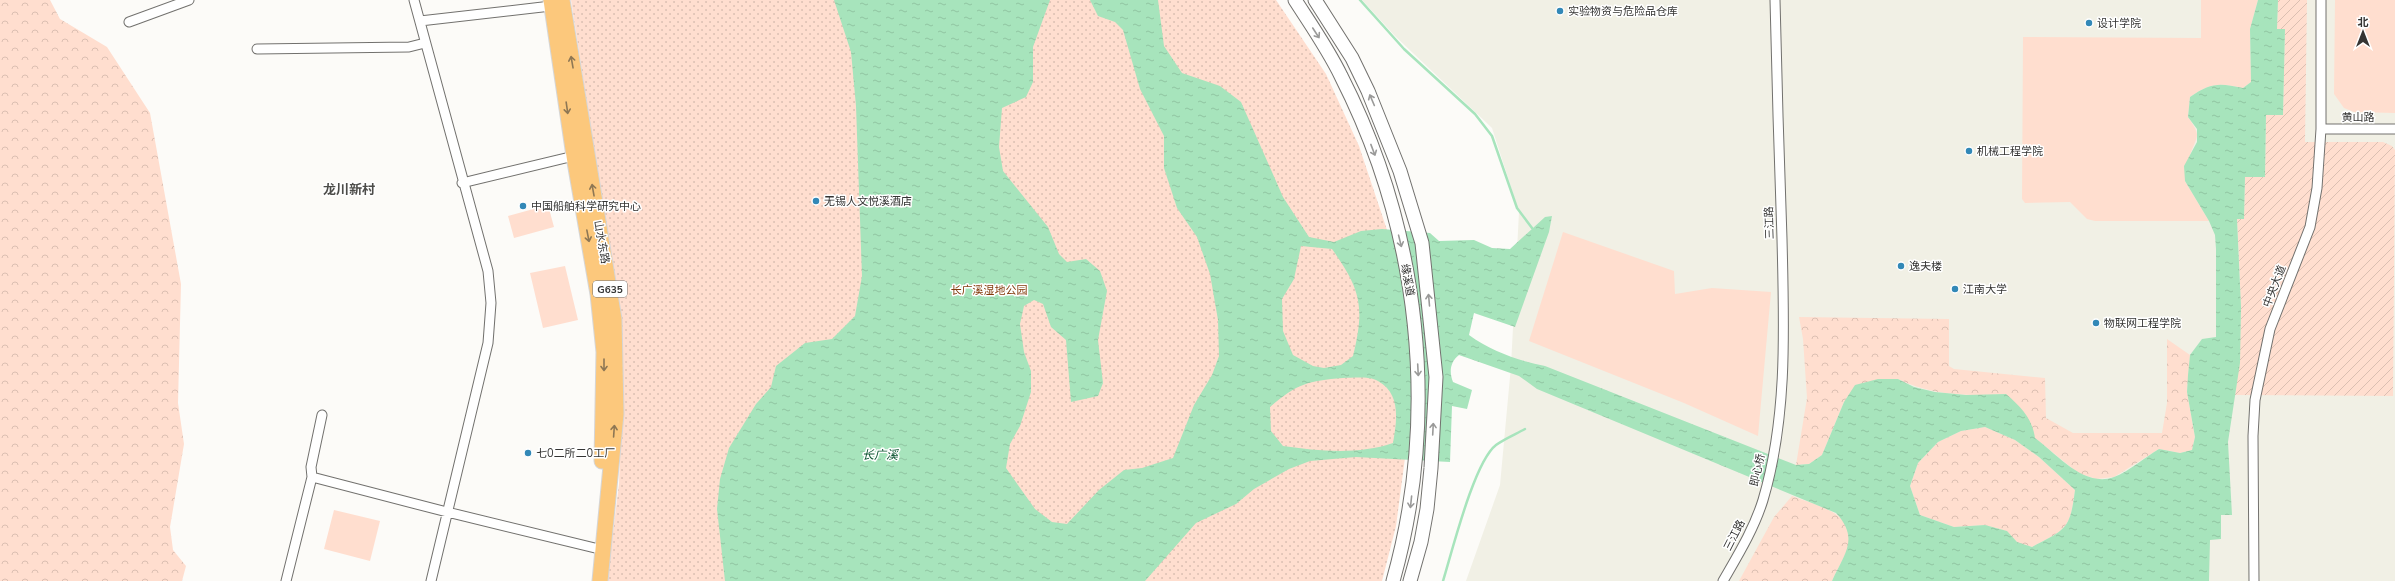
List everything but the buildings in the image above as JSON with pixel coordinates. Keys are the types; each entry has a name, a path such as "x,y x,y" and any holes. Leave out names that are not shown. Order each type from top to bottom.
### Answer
{"highway":[{"name":"山水东路","path":"555,2 574,156 598,294 604,352 602,462 591,581"},
{"name":"山水东路","path":"555,2 614,319 616,414 600,581"}],"main road":[{"name":"缘溪道","path":"1295,0 1322,42 1355,106 1375,155 1391,203 1410,282 1417,353 1419,405 1410,513 1393,581"},
{"name":"缘溪道","path":"1315,0 1352,58 1368,91 1400,171 1422,243 1436,377 1431,468 1421,542 1410,581"}],"street":[{"path":"129,22 189,0"},
{"path":"414,0 462,182 488,271 491,302 488,343 431,581"},
{"name":"三江路","path":"1775,0 1784,314 1783,362 1775,446"},
{"name":"中央大道","path":"2254,581 2253,436 2255,400 2270,329 2310,227 2317,188 2321,129 2321,0"},
{"path":"420,21 555,2"},
{"path":"257,49 409,47 425,43"},
{"name":"黄山路","path":"2321,129 2395,129"},
{"path":"462,182 574,156"},
{"path":"286,581 312,477 312,467 322,415"},
{"name":"即心桥","path":"1763,499 1775,446"},
{"path":"312,477 595,548"},
{"name":"三江路","path":"1723,581 1751,532 1763,499"}],"shaded area":[{"name":"江南大学","path":"1362,0 2395,0 2395,581 1466,581 1500,485 1511,366 1519,212 1492,128 1395,36"}],"green space":[{"path":"0,0 50,0 60,19 107,47 150,113 181,284 178,403 184,444 170,527 173,550 186,566 182,581 0,581"},
{"name":"长广溪湿地公园","path":"571,0 1276,0 1326,74 1359,146 1387,230 1407,396 1405,458 1396,526 1382,581 607,581 619,484 623,379 617,298"},
{"path":"2201,0 2258,0 2250,29 2251,82 2243,88 2228,85 2210,86 2190,97 2188,117 2197,133 2197,136 2188,161 2185,181 2209,221 2095,221 2087,219 2070,202 2025,203 2022,199 2023,37 2201,38"},
{"path":"2278,0 2307,0 2305,142 2383,142 2392,146 2395,150 2393,396 2235,395 2240,351 2240,285 2237,219 2244,219 2245,177 2265,177 2266,115 2283,115 2285,29 2277,29"},
{"path":"2335,0 2395,0 2395,113 2354,112 2344,108 2334,94"},
{"path":"548,205 554,227 514,238 508,216"},
{"path":"1563,232 1674,271 1675,294 1712,288 1771,292 1758,436 1684,403 1529,341"},
{"path":"565,266 578,320 543,328 530,273"},
{"path":"1799,317 1949,319 1949,366 1954,369 2045,378 2046,418 2073,433 2162,433 2167,403 2167,339 2190,355 2187,392 2195,437 2192,450 2180,453 2159,449 2114,477 2096,479 2078,473 2035,438 2006,394 1951,394 1924,389 1898,379 1844,402 1822,455 1809,464 1796,465 1807,398 1803,339"},
{"path":"1985,427 2015,440 2039,457 2075,490 2071,513 2064,527 2059,532 2032,547 2017,542 2006,531 1985,525 1954,527 1920,515 1910,486 1918,463 1938,442 1961,431"},
{"path":"1792,496 1830,511 1839,516 1845,523 1849,532 1850,542 1832,581 1739,581 1774,517"},
{"path":"334,510 380,521 370,561 324,549"}],"water":[{"name":"长广溪","path":"834,0 1050,0 1033,47 1033,82 1026,97 1002,108 999,147 1003,171 1048,227 1059,254 1067,262 1086,259 1100,271 1107,291 1098,340 1103,383 1098,396 1071,402 1066,340 1051,327 1043,304 1034,300 1024,306 1020,324 1024,352 1031,371 1031,392 1020,426 1010,444 1006,468 1035,509 1052,522 1067,524 1099,490 1124,470 1142,468 1173,458 1194,405 1212,375 1219,356 1218,320 1210,274 1197,237 1177,208 1164,168 1164,136 1140,89 1123,30 1115,22 1098,16 1090,0 1158,0 1164,46 1182,73 1220,86 1241,102 1283,197 1309,237 1334,242 1361,231 1382,229 1430,233 1439,241 1474,240 1492,248 1510,249 1545,217 1552,216 1549,232 1515,327 1474,313 1469,335 1496,351 1545,366 1796,465 1809,464 1822,455 1844,402 1855,385 1878,379 1898,379 1914,387 1935,392 1966,395 2006,394 2025,413 2034,431 2035,438 2072,468 2092,478 2103,479 2114,477 2132,468 2159,449 2180,453 2192,450 2195,437 2187,392 2190,355 2202,339 2216,337 2216,249 2215,235 2209,221 2185,181 2184,166 2197,142 2197,129 2188,117 2190,97 2210,86 2228,85 2243,88 2251,82 2250,29 2258,0 2278,0 2277,29 2285,29 2283,115 2266,115 2265,177 2245,177 2244,219 2237,219 2241,307 2240,363 2228,442 2232,515 2221,515 2221,539 2210,540 2209,581 1832,581 1848,547 1847,531 1843,522 1836,513 1537,389 1519,376 1459,355 1451,367 1453,382 1472,390 1467,409 1452,406 1450,462 1356,457 1310,461 1289,469 1254,489 1236,504 1196,523 1145,581 725,581 717,509 720,479 729,448 756,404 771,387 776,366 805,343 832,339 855,316 862,276 856,106 851,52","holes":["1301,246 1332,249 1342,263 1355,288 1359,311 1357,339 1353,356 1341,365 1324,368 1313,366 1293,355 1283,331 1282,299 1294,279","1370,378 1385,386 1391,393 1396,408 1396,425 1393,443 1380,447 1352,451 1283,446 1271,431 1270,407 1296,388 1321,380","1985,427 2015,440 2039,457 2075,490 2071,513 2064,527 2059,532 2032,547 2017,542 2007,531 1985,525 1954,527 1920,515 1910,486 1918,463 1938,442 1961,431"]}],"waterway":[{"path":"1360,0 1404,49 1475,114 1492,136 1517,208 1532,228"},
{"path":"1443,581 1465,508 1480,469 1496,445 1525,429"}],"place":[{"name":"实验物资与危险品仓库","path":"1560,11"},
{"name":"设计学院","path":"2089,23"},
{"name":"机械工程学院","path":"1969,151"},
{"name":"无锡人文悦溪酒店","path":"816,201"},
{"name":"中国船舶科学研究中心","path":"523,206"},
{"name":"逸夫楼","path":"1901,266"},
{"name":"江南大学","path":"1955,289"},
{"name":"物联网工程学院","path":"2096,323"},
{"name":"七0二所二0工厂","path":"528,453"}],"district":[{"name":"龙川新村","path":"349,189"}]}
